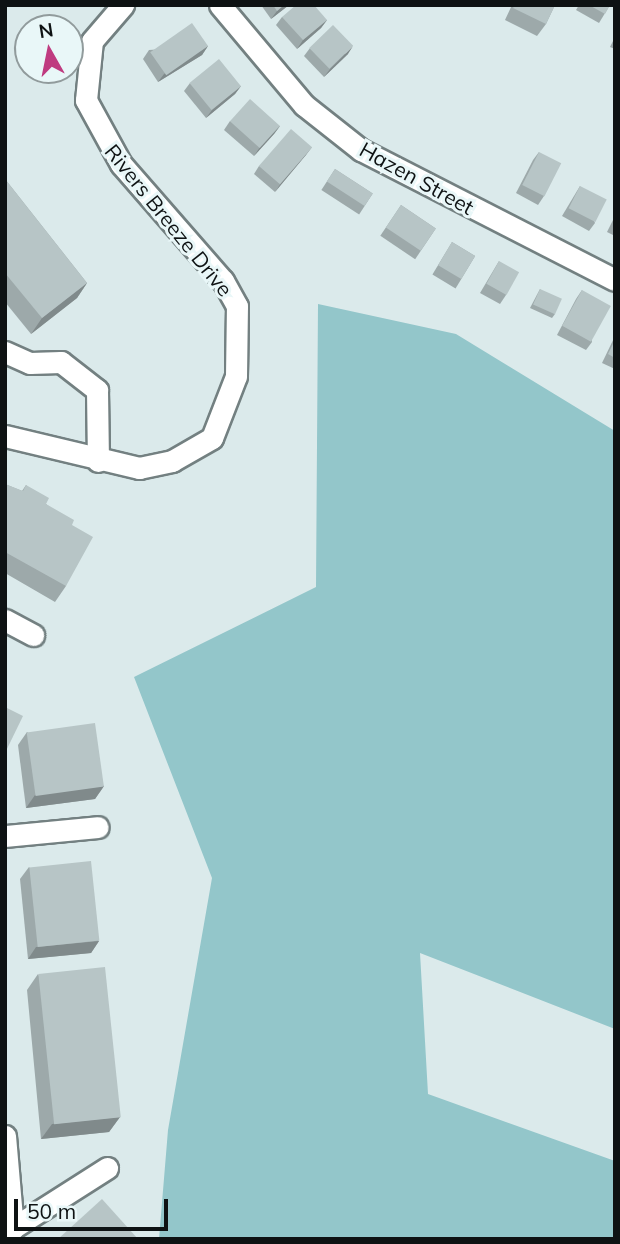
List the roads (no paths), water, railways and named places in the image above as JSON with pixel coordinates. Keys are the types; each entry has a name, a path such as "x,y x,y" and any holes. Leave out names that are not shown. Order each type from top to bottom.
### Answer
{"street":[{"name":"Rivers Breeze Drive","path":"5,436 98,461 139,468 172,461 212,438 236,376 241,338 237,306 223,281 121,164 86,100 92,41 123,5"},
{"name":"Hazen Street","path":"220,5 304,105 361,150 615,281"},
{"path":"5,352 30,363 61,362 97,390 98,461"},
{"path":"5,620 33,635"},
{"path":"5,836 98,827"},
{"path":"5,1136 9,1231"},
{"path":"9,1231 107,1168"}]}
